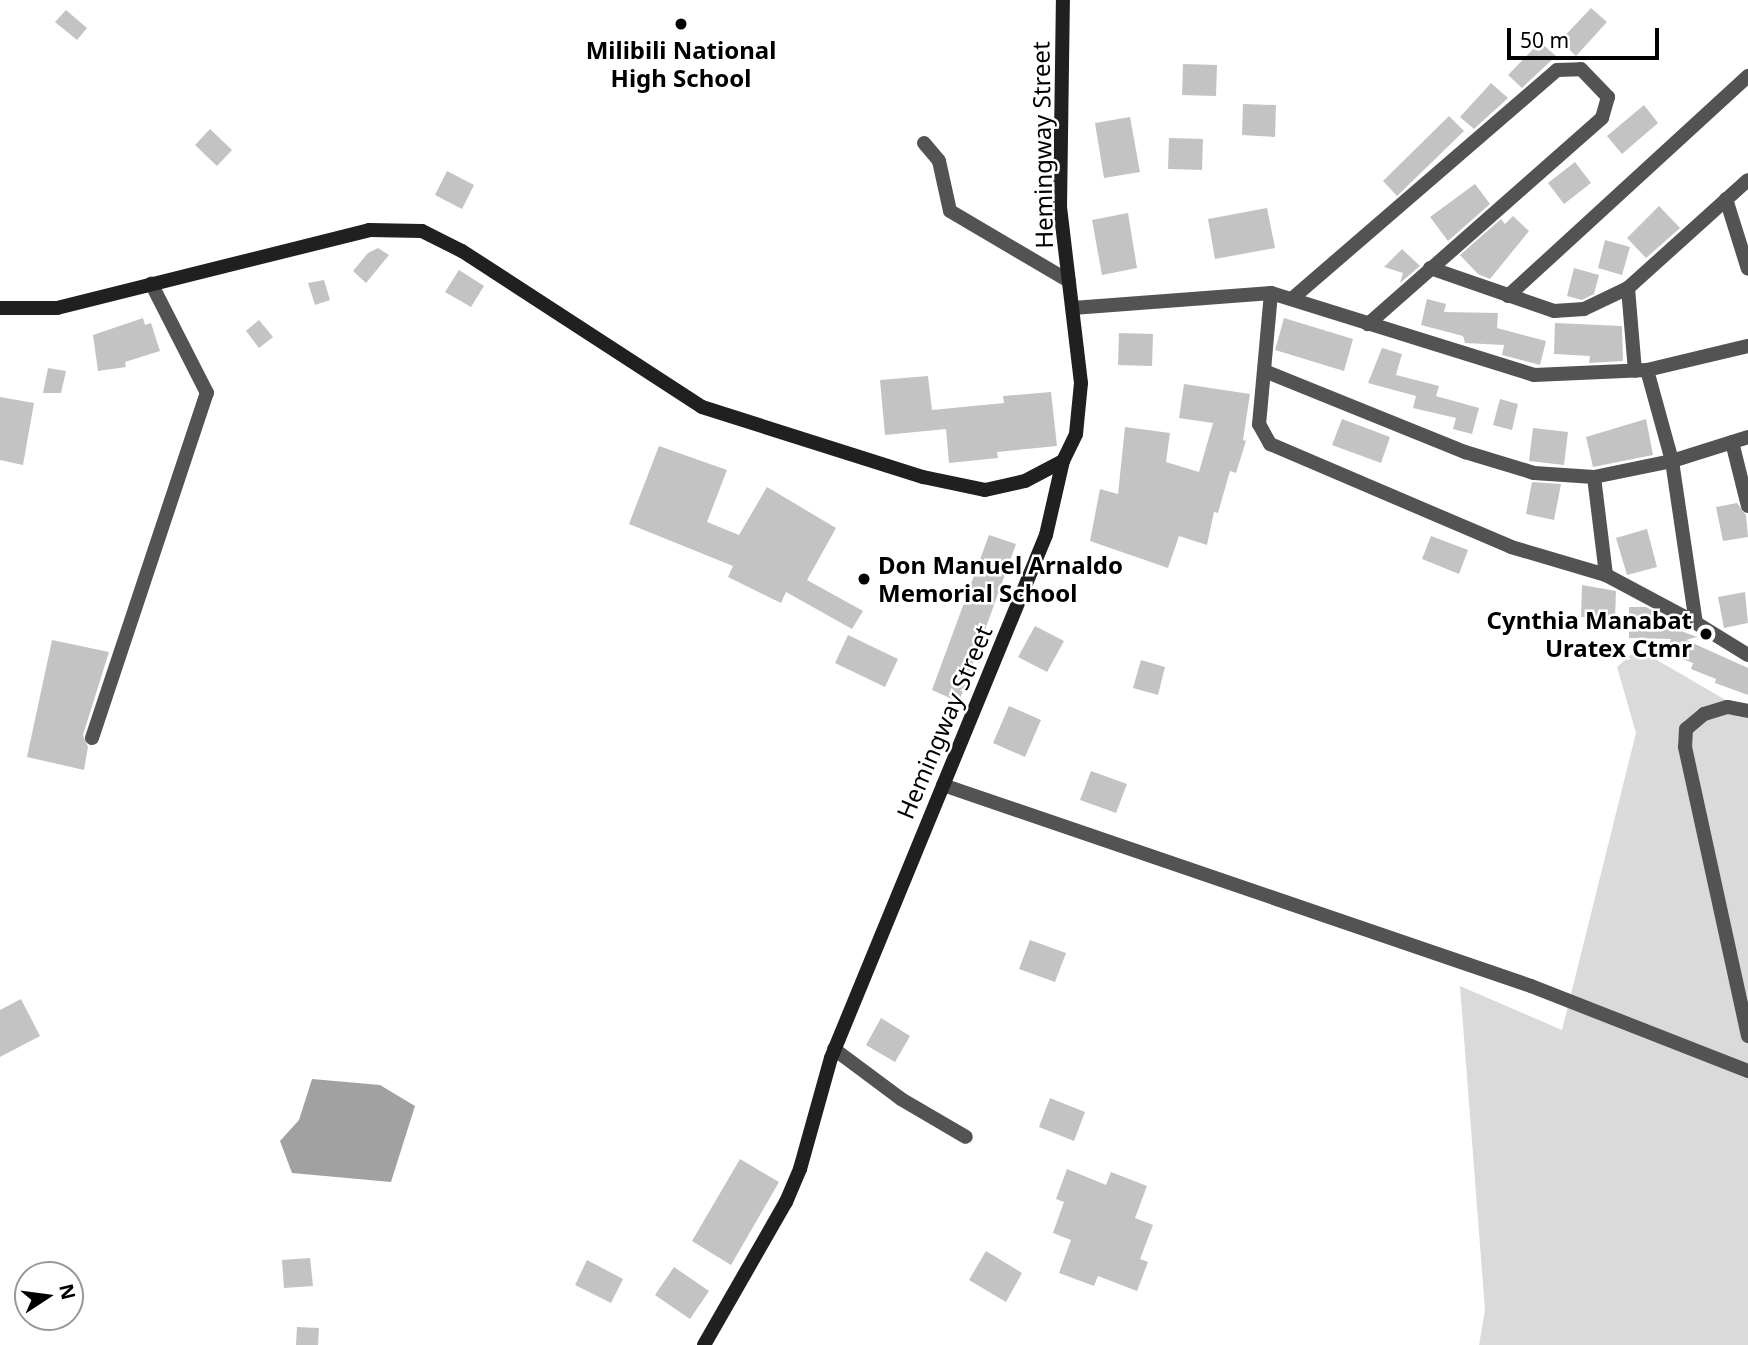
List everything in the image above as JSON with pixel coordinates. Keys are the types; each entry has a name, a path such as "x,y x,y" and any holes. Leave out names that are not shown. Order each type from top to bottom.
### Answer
{"main road":[{"name":"Hemingway Street","path":"704,1345 786,1202 834,1049 1046,535 1063,461 1076,434 1081,383 1060,208 1063,0"},
{"path":"0,308 57,308 369,230 422,231 462,251 702,407 923,477 985,490 1025,481 1063,461"}],"street":[{"path":"1294,297 1557,70 1581,69 1608,97 1602,118 1368,324"},
{"path":"1508,296 1748,76"},
{"path":"924,144 939,161 950,211 1069,281"},
{"path":"1430,268 1554,312 1584,309 1628,288 1748,180"},
{"path":"1726,199 1748,269"},
{"path":"93,738 208,393 150,283"},
{"path":"1628,288 1641,370 1672,461 1696,623"},
{"path":"1271,293 1267,372 1259,424 1270,444 1511,547 1606,575 1696,623 1748,655"},
{"path":"1073,308 1271,293 1294,297 1368,324 1534,375 1641,370 1748,346"},
{"path":"1267,372 1465,452 1534,473 1594,477 1672,461 1748,438"},
{"path":"1732,442 1748,506"},
{"path":"1594,477 1606,575"},
{"path":"1748,711 1727,707 1704,713 1686,729 1685,747 1748,1037"},
{"path":"943,785 1531,986 1748,1070"},
{"path":"834,1049 901,1099 966,1137"}],"shaded area":[{"path":"1638,649 1748,713 1748,1345 1479,1345 1485,1310 1460,986 1562,1030 1636,733 1617,667"},
{"path":"312,1079 380,1085 415,1106 391,1182 292,1173 280,1141 299,1120"}],"building":[{"path":"1591,8 1607,22 1576,56 1560,41"},
{"path":"66,10 87,28 77,40 55,22"},
{"path":"1540,42 1556,56 1522,88 1508,75"},
{"path":"1183,64 1217,65 1216,96 1182,95"},
{"path":"1491,83 1508,98 1474,129 1460,117"},
{"path":"1243,104 1276,105 1275,137 1242,135"},
{"path":"1644,105 1658,123 1622,154 1607,136"},
{"path":"1449,116 1464,131 1397,196 1383,181"},
{"path":"1130,117 1140,172 1104,178 1095,123"},
{"path":"210,129 232,150 217,166 195,145"},
{"path":"1169,138 1203,139 1202,170 1168,169"},
{"path":"1575,162 1591,183 1564,204 1548,183"},
{"path":"447,171 474,185 462,209 435,195"},
{"path":"1475,184 1490,204 1448,241 1430,217"},
{"path":"1659,206 1680,228 1646,258 1627,238"},
{"path":"1267,208 1275,248 1215,259 1208,219"},
{"path":"1128,213 1137,268 1102,275 1092,220"},
{"path":"1513,216 1529,231 1490,279 1478,274 1460,255 1501,219 1505,224"},
{"path":"1605,240 1630,247 1622,275 1598,268"},
{"path":"378,248 389,255 366,283 353,271 368,253"},
{"path":"1402,249 1420,266 1400,283 1403,273 1384,267"},
{"path":"1574,268 1599,275 1594,294 1582,300 1567,296"},
{"path":"459,270 484,286 471,307 445,292"},
{"path":"324,280 330,300 315,305 308,283"},
{"path":"1427,299 1446,304 1444,312 1498,313 1497,328 1546,341 1540,365 1502,355 1504,345 1465,343 1463,336 1421,325"},
{"path":"143,318 145,325 151,323 160,351 125,362 126,367 98,371 93,335"},
{"path":"1284,318 1353,339 1344,371 1275,350"},
{"path":"259,320 273,337 259,348 246,331"},
{"path":"1555,323 1622,326 1623,361 1589,363 1590,356 1554,354"},
{"path":"1119,333 1153,334 1152,366 1118,365"},
{"path":"1382,348 1402,354 1396,375 1439,386 1436,396 1479,408 1472,434 1453,429 1456,418 1413,408 1416,396 1368,383"},
{"path":"48,368 66,371 61,393 43,393"},
{"path":"928,376 932,410 1004,403 1003,396 1051,392 1057,446 997,452 998,458 949,463 946,429 885,435 880,380"},
{"path":"1184,384 1250,394 1243,440 1246,441 1236,473 1230,471 1218,513 1214,512 1207,545 1179,536 1168,568 1090,541 1100,489 1118,494 1125,427 1170,433 1166,462 1199,472 1213,423 1179,418"},
{"path":"0,397 34,403 23,465 0,460"},
{"path":"1500,399 1518,404 1512,430 1493,425"},
{"path":"1342,419 1390,437 1381,463 1332,445"},
{"path":"1646,419 1653,455 1593,467 1586,437"},
{"path":"1533,428 1568,432 1564,465 1529,461"},
{"path":"659,446 727,470 707,522 739,535 767,487 836,528 807,580 863,611 852,629 786,592 781,603 728,577 733,566 629,524"},
{"path":"1532,482 1561,484 1554,520 1526,514"},
{"path":"1737,503 1746,515 1748,537 1723,541 1716,507"},
{"path":"1647,529 1657,567 1627,575 1616,538"},
{"path":"989,535 1016,544 959,702 932,690"},
{"path":"1431,536 1468,550 1459,574 1422,559"},
{"path":"1582,585 1616,591 1615,618 1581,617"},
{"path":"1745,592 1748,623 1724,628 1718,597"},
{"path":"1629,607 1646,607 1663,616 1663,624 1697,637 1686,640 1748,668 1748,695 1715,683 1716,679 1691,669 1693,663 1666,653 1671,639 1629,638"},
{"path":"1035,626 1064,641 1047,672 1018,657"},
{"path":"848,635 898,659 885,687 835,663"},
{"path":"52,640 109,652 83,735 88,747 84,770 27,757"},
{"path":"1141,660 1165,667 1158,695 1133,688"},
{"path":"1009,706 1041,720 1025,757 993,743"},
{"path":"1091,771 1127,784 1116,813 1080,800"},
{"path":"1030,940 1066,953 1055,982 1019,969"},
{"path":"21,999 40,1036 0,1057 0,1010"},
{"path":"881,1018 910,1036 895,1062 866,1045"},
{"path":"1050,1098 1085,1112 1074,1141 1039,1127"},
{"path":"740,1159 779,1182 731,1265 692,1241"},
{"path":"1067,1169 1106,1185 1111,1172 1147,1186 1135,1218 1153,1225 1140,1259 1148,1262 1137,1291 1098,1276 1094,1286 1059,1273 1071,1240 1053,1233 1064,1202 1056,1199"},
{"path":"986,1251 1022,1273 1006,1302 969,1280"},
{"path":"310,1258 313,1286 284,1288 282,1260"},
{"path":"587,1260 623,1279 611,1303 575,1285"},
{"path":"674,1267 709,1291 690,1319 655,1295"},
{"path":"297,1327 319,1328 318,1345 296,1345"}],"place":[{"name":"Milibili National High School","path":"681,24"},
{"name":"Don Manuel Arnaldo Memorial School","path":"864,579"},
{"name":"Cynthia Manabat Uratex Ctmr","path":"1706,634"}]}
